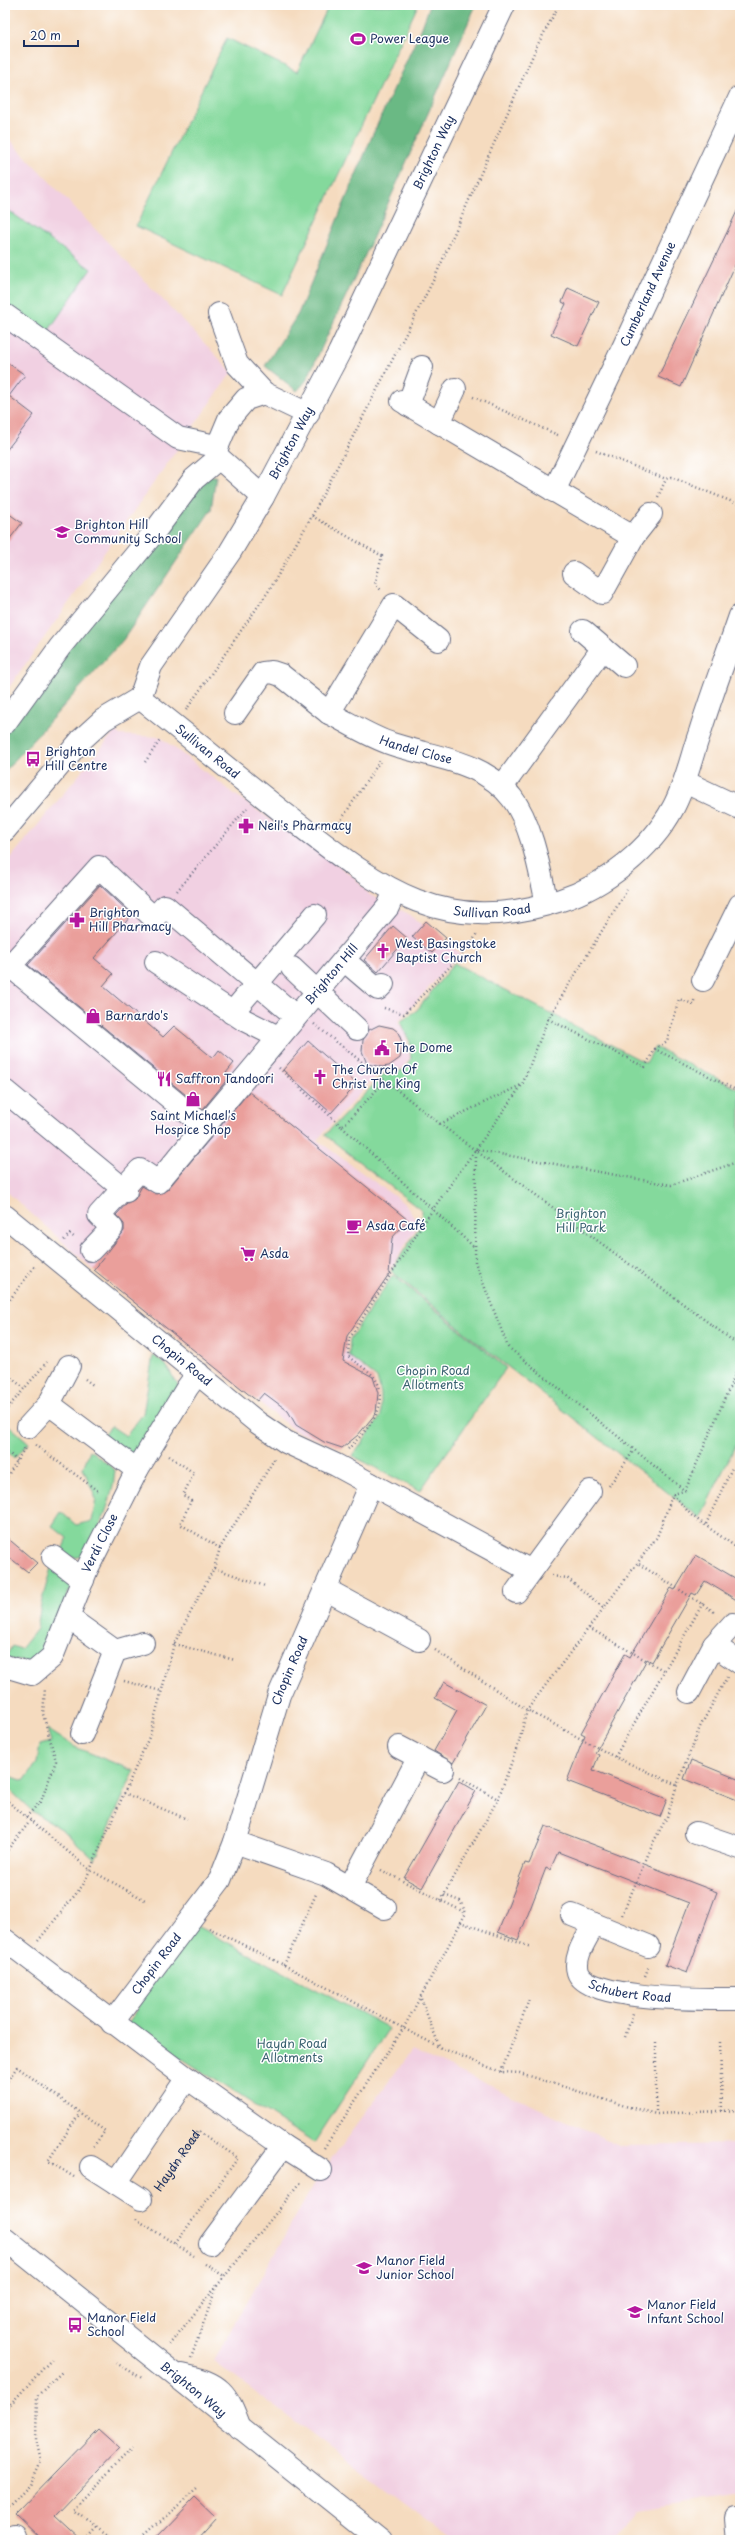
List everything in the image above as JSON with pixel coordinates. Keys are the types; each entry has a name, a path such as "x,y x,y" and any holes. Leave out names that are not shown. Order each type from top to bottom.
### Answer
{"street":[{"name":"Brighton Way","path":"140,698 152,666 230,552 263,497 308,414 340,353 504,5"},
{"name":"Cumberland Avenue","path":"554,491 622,350 740,97"},
{"path":"219,314 237,364 264,393 308,414"},
{"path":"5,315 178,438 218,452 263,497"},
{"path":"422,367 405,403 633,537"},
{"path":"440,423 455,389"},
{"path":"5,723 60,647 152,535 194,479 218,452 230,418 246,399 264,393"},
{"path":"574,573 602,594 633,537 651,514"},
{"path":"329,713 394,605 438,640"},
{"name":"Sullivan Road","path":"140,698 324,845 394,893 448,910 480,914 508,913 547,904 578,894 608,878 660,828 673,808 685,782 710,698 740,616"},
{"path":"583,631 624,666"},
{"path":"502,787 603,648"},
{"name":"Handel Close","path":"235,713 263,673 272,672 281,675 329,713 390,744 470,766 502,787 513,798 530,836 547,904"},
{"path":"5,830 82,740 103,720 140,698"},
{"path":"685,782 740,808"},
{"path":"204,1126 10,966 98,867 154,918 165,906 287,1009"},
{"name":"Brighton Hill","path":"124,1190 140,1170 158,1182 264,1053 388,907 394,893"},
{"path":"704,980 735,930 740,905"},
{"path":"232,1012 314,915"},
{"path":"344,960 378,989 383,984"},
{"path":"156,962 232,1012 278,1037"},
{"path":"292,968 357,1029"},
{"path":"5,1091 124,1190 99,1215 112,1228 91,1250"},
{"name":"Chopin Road","path":"5,1216 258,1423 286,1442 371,1484 531,1571"},
{"path":"29,1434 49,1404 69,1366"},
{"name":"Verdi Close","path":"5,1666 32,1674 52,1657 69,1618 83,1580 136,1470 198,1373"},
{"path":"49,1404 136,1470"},
{"name":"Chopin Road","path":"112,2023 220,1880 235,1842 279,1695 371,1484"},
{"path":"516,1592 590,1491"},
{"path":"53,1557 83,1580"},
{"path":"325,1589 419,1640"},
{"path":"69,1618 115,1650 143,1643"},
{"path":"689,1692 714,1645 733,1624"},
{"path":"714,1645 738,1661"},
{"path":"82,1734 115,1650"},
{"path":"399,1746 443,1770"},
{"path":"350,1887 418,1757"},
{"path":"696,1834 740,1848"},
{"path":"235,1842 326,1874 385,1908"},
{"path":"572,1915 648,1946"},
{"name":"Schubert Road","path":"594,1924 577,1959 578,1973 586,1983 639,1996 740,1999"},
{"path":"5,1940 112,2023 187,2078 283,2146 317,2165"},
{"path":"116,2183 187,2078"},
{"path":"210,2244 283,2146"},
{"name":"Haydn Road","path":"91,2167 116,2183 145,2206"},
{"name":"Brighton Way","path":"5,2239 381,2540"},
{"path":"736,2519 738,2540"}],"path":[{"path":"183,713 192,704 270,589 312,516 435,277 537,46 558,5"},
{"path":"455,389 566,438"},
{"path":"589,450 626,461 666,478 671,477 740,505"},
{"path":"312,516 382,556 375,584 394,605"},
{"path":"145,762 163,737"},
{"path":"331,836 390,744"},
{"path":"165,906 250,805"},
{"path":"345,1452 377,1416 380,1395 375,1378 348,1356 349,1339 433,1209 522,1085 548,1019 628,886"},
{"path":"376,1006 404,1014 471,945 480,926"},
{"path":"548,1019 645,1067 655,1049 667,1041 679,999 693,1004 704,980"},
{"path":"308,1019 440,1124 476,1149 740,1346"},
{"path":"655,1049 740,1092"},
{"path":"264,1053 342,1127 475,1247"},
{"path":"342,1127 385,1081"},
{"path":"440,1124 522,1085"},
{"path":"476,1149 671,1185 740,1161"},
{"path":"476,1149 475,1262 508,1347 685,1491"},
{"path":"5,1306 40,1260"},
{"path":"685,1491 740,1363"},
{"path":"5,1373 24,1388"},
{"path":"5,1480 17,1461 29,1434 98,1491"},
{"path":"152,1444 194,1473 183,1495 191,1501 180,1524 220,1548"},
{"path":"5,1449 17,1461"},
{"path":"590,1491 600,1499 634,1450"},
{"path":"37,1942 83,1885 150,1735 160,1691 174,1644 214,1568 220,1548 280,1451"},
{"path":"706,1524 732,1468"},
{"path":"673,1494 685,1491"},
{"path":"673,1494 691,1515 706,1524 740,1550"},
{"path":"441,1900 498,1799 519,1742 527,1710 588,1628 605,1609 639,1564 657,1537 673,1494"},
{"path":"639,1564 703,1603 733,1624"},
{"path":"214,1568 265,1586"},
{"path":"567,1578 605,1609"},
{"path":"615,1757 662,1670 703,1603"},
{"path":"588,1628 662,1670"},
{"path":"419,1640 527,1710 615,1757 677,1785"},
{"path":"174,1644 235,1660"},
{"path":"26,1817 41,1801 56,1761 43,1714 46,1678 52,1657"},
{"path":"614,1932 654,1841 667,1817 677,1785 700,1727 738,1661"},
{"path":"104,1676 160,1691"},
{"path":"443,1770 498,1799"},
{"path":"124,1793 186,1819"},
{"path":"5,1799 90,1870 145,1900"},
{"path":"5,1852 31,1820"},
{"path":"364,1862 466,1913"},
{"path":"284,1965 326,1874"},
{"path":"444,1895 460,1901 466,1913"},
{"path":"168,2346 218,2282 317,2165 421,1998 466,1913"},
{"path":"460,1922 531,1947"},
{"path":"208,1928 284,1965 402,2029 441,2048 501,2072 520,2073 625,2106 656,2114 740,2110"},
{"path":"421,1998 441,2048"},
{"path":"501,2072 529,2000"},
{"path":"656,2042 656,2114"},
{"path":"720,2042 722,2111"},
{"path":"5,2084 17,2067 105,2131"},
{"path":"48,2161 80,2113"},
{"name":"Haydn Road","path":"145,2206 198,2131 238,2158 175,2244"},
{"path":"196,2365 191,2360 218,2282"},
{"path":"5,2410 52,2359"},
{"path":"116,2363 142,2378"},
{"path":"5,2510 30,2485 41,2461 36,2440 37,2396 62,2372"},
{"path":"114,2540 73,2509 132,2448"},
{"path":"139,2540 198,2488"},
{"path":"86,2540 97,2528"}],"shaded area":[{"name":"Brighton Hill Community School","path":"5,135 232,372 5,693"},
{"name":"Brighton Hill Centre","path":"115,731 120,735 160,737 241,799 353,876 370,895 409,914 460,953 398,1022 405,1032 410,1058 402,1069 379,1073 317,1140 405,1204 419,1224 347,1336 346,1353 373,1377 377,1392 376,1413 358,1435 342,1448 295,1431 94,1270 5,1190 5,865"},
{"path":"412,2050 621,2146 740,2144 740,2494 636,2510 612,2540 454,2540 213,2361 319,2176"}],"green space":[{"path":"329,5 418,5 282,295 136,226 227,38 297,72"},
{"path":"430,5 476,5 366,253 306,381 297,391 265,366 298,314 373,134 422,27"},
{"path":"5,208 91,269 40,343 5,317"},
{"path":"209,476 216,476 211,510 123,640 5,771 5,726"},
{"name":"Brighton Hill Park","path":"454,963 646,1063 655,1047 740,1090 740,1436 700,1518 479,1344 391,1271 420,1226 422,1211 325,1135 383,1075 404,1070 407,1067 411,1059 410,1042 400,1022 417,1010"},
{"name":"Chopin Road Allotments","path":"393,1275 506,1368 420,1491 353,1456 381,1416 381,1394 377,1378 349,1356 350,1339"},
{"path":"153,1355 166,1365 180,1389 132,1467 102,1437 111,1426 126,1436 143,1414"},
{"path":"5,1422 29,1443 14,1458 5,1449"},
{"path":"90,1450 115,1470 114,1481 105,1514 87,1555 74,1558 61,1553 67,1538 52,1526 61,1512 76,1525 92,1521 96,1499 83,1468"},
{"path":"51,1568 71,1585 52,1640 34,1664 5,1658 12,1646 21,1649 37,1629 41,1604"},
{"path":"47,1729 75,1747 134,1771 95,1860 63,1830 32,1811 5,1785 10,1776 24,1781 37,1763 40,1745 51,1742"},
{"name":"Haydn Road Allotments","path":"187,1921 389,2028 314,2143 128,2024"}],"building":[{"path":"740,205 740,254 681,387 658,377"},
{"path":"568,288 599,302 578,346 551,334 566,304 562,302"},
{"path":"5,361 25,375 9,396 34,415 5,452"},
{"path":"5,511 22,523 5,545"},
{"path":"100,885 132,915 94,958 113,974 103,986 163,1037 174,1026 213,1058 219,1050 234,1063 226,1073 230,1076 203,1109 28,965"},
{"path":"426,921 446,938 432,953 412,937"},
{"name":"West Basingstoke Baptist Church","path":"393,926 407,938 378,972 364,960"},
{"name":"The Dome","path":"379,1025 393,1028 398,1032 403,1045 400,1058 389,1066 382,1067 367,1064 362,1051 363,1040 369,1030"},
{"name":"The Church Of Christ The King","path":"308,1041 357,1084 331,1113 283,1070"},
{"name":"Asda","path":"249,1092 408,1220 392,1238 389,1274 347,1336 343,1361 373,1377 378,1393 376,1413 358,1435 342,1448 324,1442 296,1425 288,1411 264,1393 257,1401 94,1270 124,1231 124,1224 116,1215 127,1203 135,1199 142,1186 156,1194 167,1190"},
{"path":"5,1536 37,1563 28,1572 5,1554"},
{"path":"696,1555 740,1581 740,1602 705,1581 696,1595 692,1593 652,1662 647,1659 595,1753 599,1755 593,1770 667,1799 660,1817 567,1781 585,1735 581,1733 625,1654 630,1657 671,1588 675,1590"},
{"path":"444,1682 486,1705 453,1763 434,1751 457,1710 435,1698"},
{"path":"691,1760 740,1780 740,1801 684,1779"},
{"path":"459,1781 476,1791 422,1888 404,1878"},
{"path":"545,1826 717,1892 687,1973 665,1965 689,1903 558,1852 550,1870 546,1868 518,1940 498,1932 525,1863 529,1864"},
{"path":"98,2429 119,2448 55,2515 82,2540 42,2540 15,2514"},
{"path":"195,2498 216,2518 196,2540 154,2540"}],"place":[{"name":"Power League","path":"358,39"},
{"name":"Brighton Hill Community School","path":"62,532"},
{"name":"Brighton Hill Centre","path":"33,759"},
{"name":"Neil's Pharmacy","path":"246,826"},
{"name":"Brighton Hill Pharmacy","path":"77,920"},
{"name":"West Basingstoke Baptist Church","path":"383,951"},
{"name":"Barnardo's","path":"93,1016"},
{"name":"The Dome","path":"382,1048"},
{"name":"The Church Of Christ The King","path":"320,1077"},
{"name":"Saffron Tandoori","path":"164,1079"},
{"name":"Saint Michael's Hospice Shop","path":"193,1099"},
{"name":"Asda Café","path":"354,1226"},
{"name":"Asda","path":"248,1254"},
{"name":"Manor Field Junior School","path":"364,2268"},
{"name":"Manor Field Infant School","path":"635,2312"},
{"name":"Manor Field School","path":"75,2325"}]}
